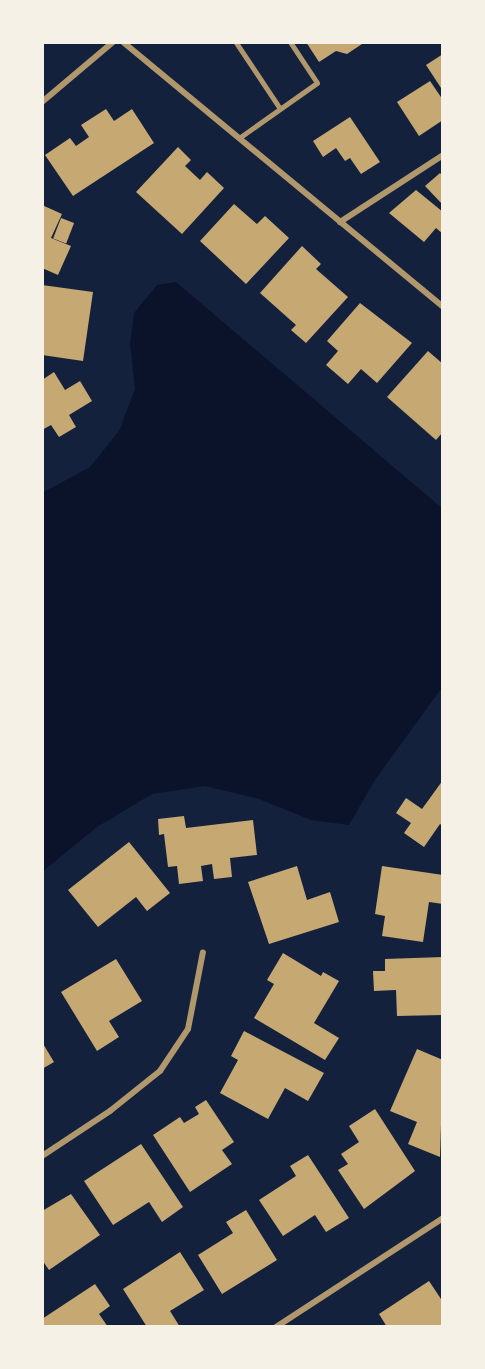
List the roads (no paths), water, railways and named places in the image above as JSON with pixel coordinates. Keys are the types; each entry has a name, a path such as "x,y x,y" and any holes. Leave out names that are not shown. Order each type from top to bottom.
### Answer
{"street":[{"path":"42,102 113,42"},
{"path":"123,42 443,306"},
{"path":"340,222 443,155"},
{"path":"42,1156 110,1111 160,1071 188,1029 204,951"},
{"path":"276,1327 443,1218"}],"lane":[{"path":"236,42 280,108"},
{"path":"239,138 317,83 290,42"}],"water":[{"path":"176,282 443,509 443,686 375,780 349,825 311,820 259,799 205,786 152,794 97,827 42,872 42,493 90,467 119,431 135,389 130,344 134,313 157,285"}]}
